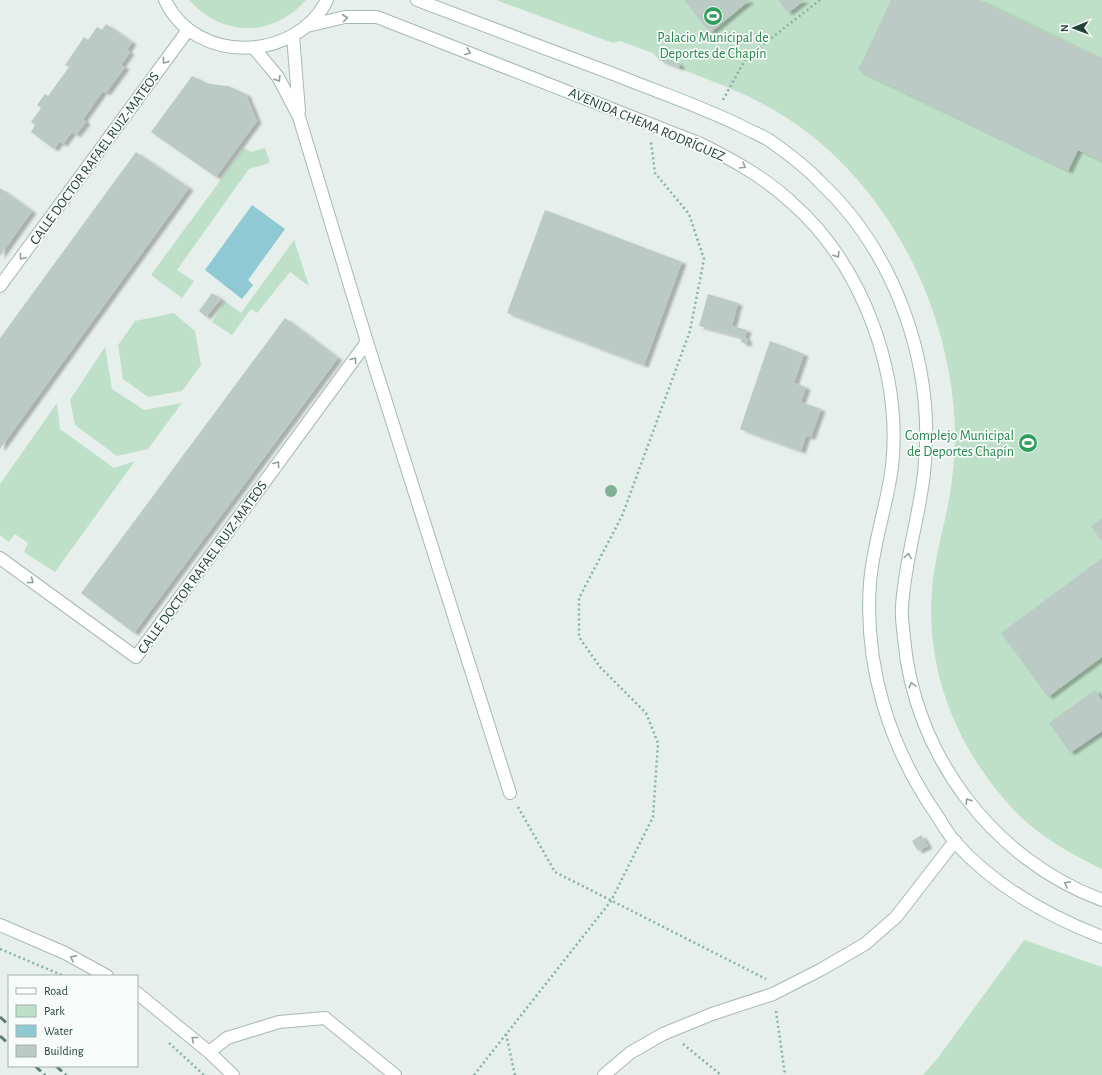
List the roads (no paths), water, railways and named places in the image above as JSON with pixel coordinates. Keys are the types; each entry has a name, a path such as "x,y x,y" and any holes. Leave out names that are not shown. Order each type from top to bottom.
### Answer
{"main road":[{"path":"165,0 168,8 188,30 210,41 231,48 254,48 281,42 307,26 324,7 327,0"},
{"path":"418,0 715,114 768,140 820,181 858,224 889,275 909,323 920,373 926,426 924,469 918,512 908,551 902,609 907,666 921,717 940,760 970,805 1007,843 1048,873 1102,900"},
{"name":"AVENIDA CHEMA RODRÍGUEZ","path":"307,26 345,17 377,17 701,144 746,168 792,202 831,245 857,286 878,336 889,389 893,433 892,468 874,550 870,584 873,660 882,702 897,746 918,788 955,841 986,872 1025,900 1070,925 1102,937"},
{"name":"CALLE DOCTOR RAFAEL RUIZ-MATEOS","path":"0,286 188,30"},
{"path":"293,36 299,117"},
{"path":"254,48 278,77 299,117 367,342 510,793"},
{"name":"CALLE DOCTOR RAFAEL RUIZ-MATEOS","path":"0,558 136,657 367,342"},
{"path":"604,1075 630,1053 663,1034 712,1014 773,994 822,969 865,944 890,921 926,880 955,841"},
{"path":"0,925 65,953 105,975"},
{"path":"138,994 209,1052 233,1075"},
{"path":"209,1052 227,1038 279,1022 325,1018 395,1075"}],"water":[{"path":"252,205 285,229 248,280 253,285 242,299 205,270"}],"railway":[{"path":"0,1017 8,1024"},
{"path":"0,1036 8,1043"},
{"path":"36,1067 45,1075"},
{"path":"57,1067 66,1075"}],"place":[{"name":"Palacio Municipal de Deportes de Chapín","path":"713,16"},
{"name":"Complejo Municipal de Deportes Chapín","path":"1028,443"}]}
